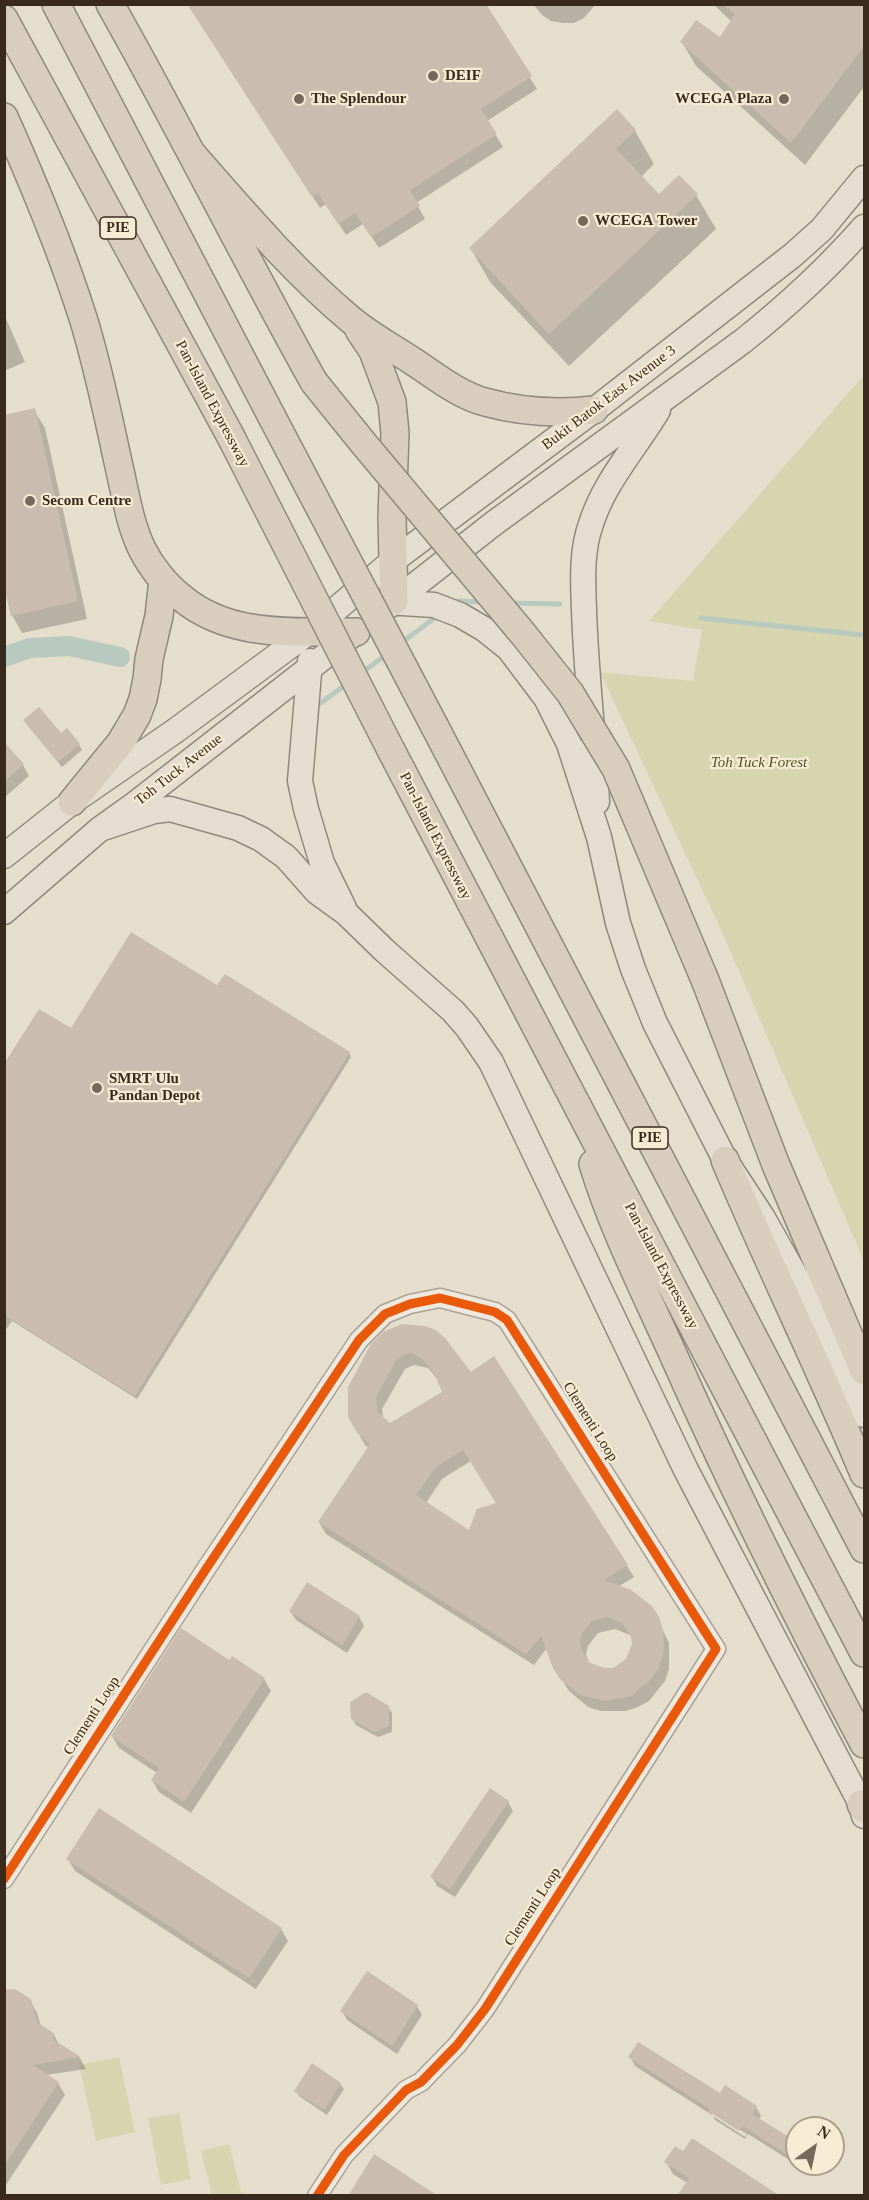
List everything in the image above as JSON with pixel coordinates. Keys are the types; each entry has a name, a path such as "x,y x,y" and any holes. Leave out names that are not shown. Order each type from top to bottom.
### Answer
{"highway":[{"name":"PIE","path":"56,4 864,1549"},
{"path":"110,4 154,81 259,284 314,382 570,693 616,769 705,980 776,1165 864,1371"},
{"name":"Pan-Island Expressway","path":"4,19 231,437 392,752 864,1653"},
{"path":"4,117 37,192 70,279 84,323 131,519 142,550 163,580 183,599 209,616 232,625 267,632 356,632"},
{"path":"192,154 255,226 351,320 374,351 392,402 394,601"},
{"path":"351,320 456,390 483,402 510,408 555,413 594,410"},
{"path":"72,802 121,742 137,715 147,679 163,580"},
{"path":"581,1113 587,1147 607,1208 714,1447 864,1744"},
{"path":"725,1160 864,1474"}],"main road":[{"name":"Bukit Batok East Avenue 3","path":"342,605 394,561 594,410 793,255 861,190"},
{"path":"356,632 493,524 664,400 778,313 831,265 864,227"},
{"path":"599,837 584,623 583,570 587,541 591,523 612,480 664,400"},
{"path":"4,856 72,802 175,730 309,632 342,605 394,601 434,605 460,615 509,649 546,698 569,744 599,837 618,922 633,969 655,1023 725,1160 764,1218 812,1305 864,1415"},
{"path":"309,632 310,669 305,700 304,752 300,781 322,863 346,913"},
{"name":"Toh Tuck Avenue","path":"4,912 100,829 356,632"},
{"path":"100,829 154,811 170,809 238,828 261,838 286,857 317,892 346,913 453,1011 478,1042 490,1062 686,1470 863,1810"}],"street":[{"name":"Clementi Loop","path":"4,1879 359,1340 385,1314 410,1304 440,1298 495,1312 507,1320 716,1649 485,2009 450,2053 422,2082 406,2090 344,2155 318,2196"}],"green space":[{"name":"Toh Tuck Forest","path":"864,375 864,1261 722,932 600,672 693,681 702,630 649,621"},
{"path":"119,2057 135,2132 96,2141 79,2065"},
{"path":"179,2113 191,2179 161,2185 148,2118"},
{"path":"229,2144 242,2195 212,2195 201,2151"}],"building":[{"path":"187,4 486,4 532,76 481,109 497,134 410,190 420,206 371,237 355,213 338,224 318,193 312,197"},
{"name":"WCEGA Plaza","path":"723,4 864,4 864,46 791,143 680,42 696,20 720,37 735,14"},
{"name":"WCEGA Tower","path":"617,109 636,130 616,149 659,194 679,175 698,194 549,334 469,248"},
{"name":"Secom Centre","path":"35,408 78,601 11,616 4,587 4,415"},
{"path":"39,707 61,733 67,728 80,744 58,762 23,720"},
{"path":"4,742 24,764 4,782"},
{"path":"131,932 217,985 225,974 350,1052 135,1396 4,1315 4,1064 39,1009 71,1028"},
{"path":"402,1324 425,1326 436,1330 471,1372 494,1356 628,1565 604,1580 631,1590 652,1606 659,1617 664,1643 659,1668 651,1679 631,1696 606,1701 580,1695 560,1679 553,1668 541,1636 526,1654 318,1522 370,1444 357,1433 348,1417 348,1387 371,1344 383,1332","holes":["411,1353 423,1359 435,1375 442,1392 390,1423 377,1411 376,1397 396,1360","463,1450 496,1503 477,1509 469,1530 416,1495 436,1467","607,1617 622,1623 631,1636 632,1644 626,1659 613,1668 590,1663 581,1649 582,1633 592,1621"]},
{"path":"307,1582 360,1616 342,1645 289,1611"},
{"path":"181,1628 229,1660 232,1656 265,1678 184,1802 151,1780 159,1768 111,1736"},
{"path":"366,1692 389,1706 389,1726 374,1732 351,1719 350,1702"},
{"path":"490,1788 509,1801 450,1889 430,1877"},
{"path":"99,1808 282,1928 249,1978 66,1859"},
{"path":"367,1971 418,2005 392,2046 340,2011"},
{"path":"15,1989 31,1999 37,2022 55,2034 52,2039 81,2057 33,2065 59,2082 4,2166 4,1990"},
{"path":"638,2042 720,2093 725,2085 757,2106 752,2114 785,2135 785,2153 743,2126 739,2131 708,2111 710,2109 628,2057"},
{"path":"312,2063 341,2083 324,2110 294,2091"},
{"path":"692,2138 780,2196 677,2196 689,2178 664,2162 675,2146 683,2151"},
{"path":"374,2154 438,2196 348,2196"}],"waterway":[{"path":"458,601 484,602"},
{"path":"508,603 560,604"},
{"path":"401,643 436,617"},
{"path":"701,618 864,635"},
{"path":"4,657 30,648 69,646 120,657"},
{"path":"360,674 387,654"},
{"path":"315,707 348,683"}],"cycle path":[{"path":"4,1879 206,1569 359,1340 385,1314 410,1304 440,1298 495,1312 507,1320 716,1649 485,2009 457,2045 421,2082 406,2090 344,2155 317,2196"}],"place":[{"name":"DEIF","path":"433,76"},
{"name":"The Splendour","path":"299,99"},
{"name":"WCEGA Plaza","path":"784,99"},
{"name":"WCEGA Tower","path":"583,221"},
{"name":"Secom Centre","path":"30,501"},
{"name":"SMRT Ulu Pandan Depot","path":"97,1088"}]}
